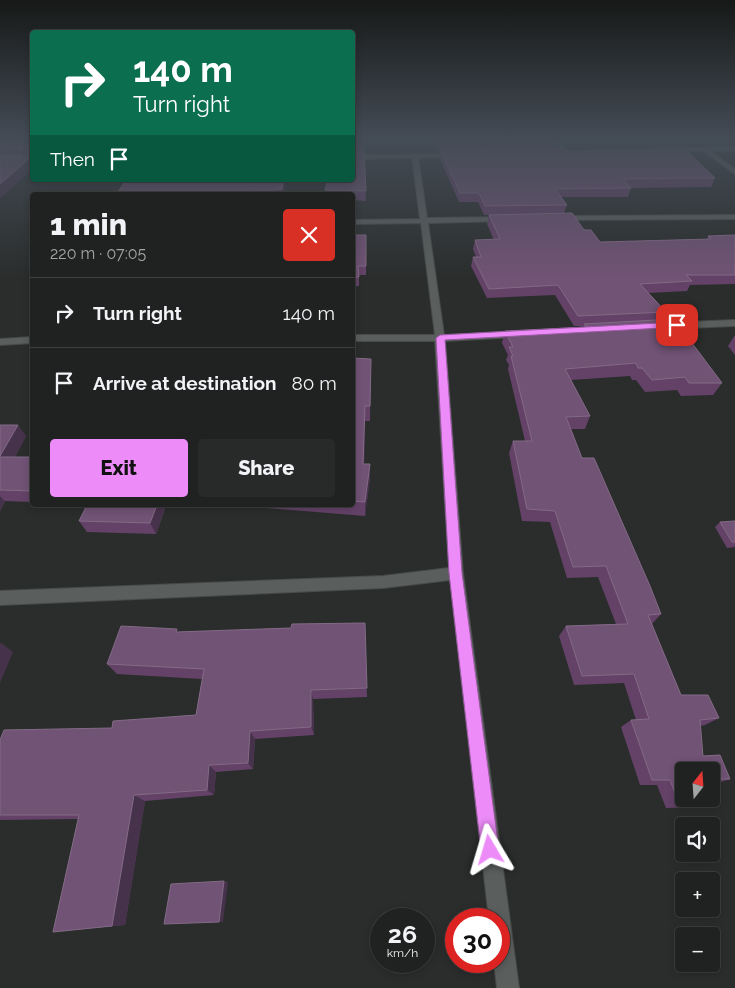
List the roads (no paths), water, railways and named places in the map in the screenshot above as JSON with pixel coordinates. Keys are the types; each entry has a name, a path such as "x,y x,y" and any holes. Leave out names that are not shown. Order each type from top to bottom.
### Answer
{"street":[{"path":"418,185 440,338 456,573 508,988"},
{"path":"548,218 735,217"},
{"path":"355,222 510,219"},
{"path":"647,326 735,323"},
{"path":"355,338 440,338 529,333"},
{"path":"0,342 30,340"},
{"path":"0,598 383,582 456,573"}]}
